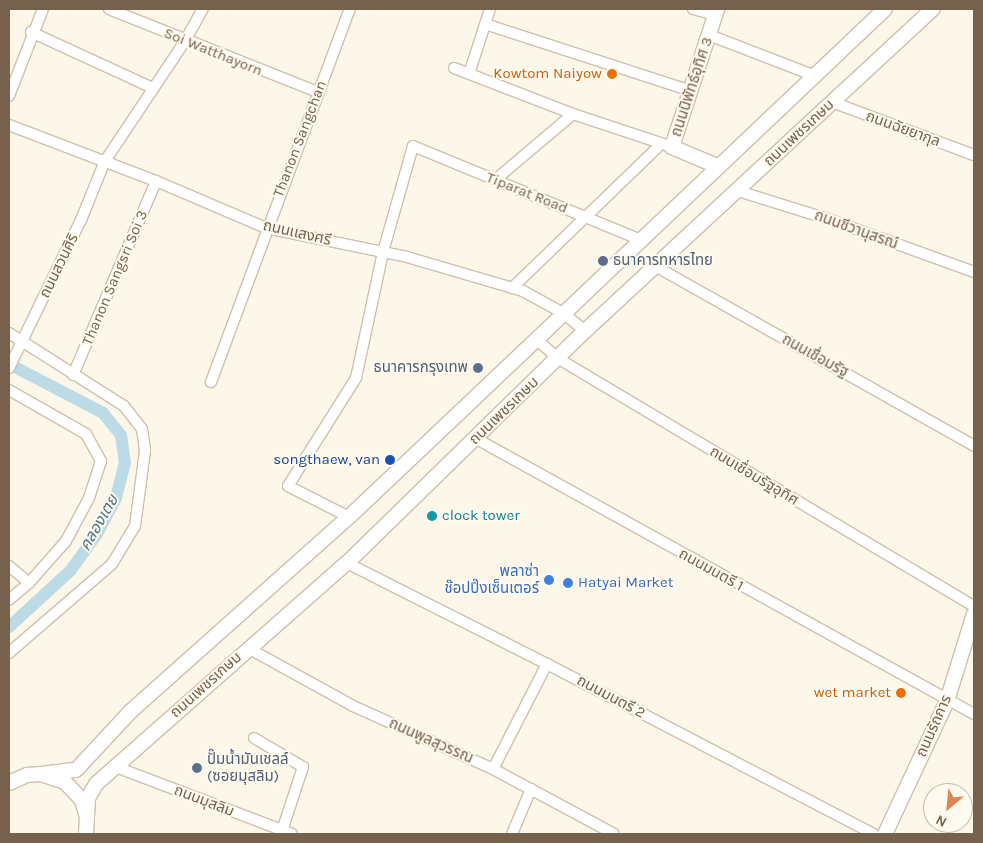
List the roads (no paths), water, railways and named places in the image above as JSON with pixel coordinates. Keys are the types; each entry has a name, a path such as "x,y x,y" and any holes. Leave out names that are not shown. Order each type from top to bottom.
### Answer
{"main road":[{"name":"ถนนเพชรเกษม","path":"9,784 27,775 76,770 131,711 349,517 537,340 716,166 885,9"},
{"name":"ถนนเพชรเกษม","path":"86,834 88,798 116,766 248,648 347,564 475,438 559,359 585,331 933,9"},
{"name":"ถนนนิพัทธ์อุทิศ 3","path":"716,12 691,90 667,145 716,166"},
{"name":"ถนนรัถการ","path":"885,834 947,701 974,614"},
{"path":"41,774 57,778 72,787 82,800 87,817"}],"street":[{"path":"9,96 31,32 43,9"},
{"name":"Soi Watthayorn","path":"109,9 185,42 318,92"},
{"name":"ถนนสวนศิริ","path":"9,368 105,161 185,42 203,9"},
{"name":"Thanon Sangchan","path":"211,382 266,228 350,9"},
{"path":"469,74 490,9"},
{"path":"694,9 716,12"},
{"path":"485,24 691,90"},
{"path":"31,32 153,88"},
{"path":"709,35 815,76"},
{"path":"454,68 573,114 667,145 512,288"},
{"name":"ถนนฉัยยากุล","path":"832,102 974,156"},
{"path":"495,180 573,114"},
{"name":"ถนนเเสงศรี","path":"9,125 156,181 266,228 383,252 512,288 564,313 585,331"},
{"name":"Tiparat Road","path":"383,252 413,146 641,240"},
{"name":"Thanon Sangsri Soi 3","path":"73,375 156,181"},
{"name":"ถนนชีวานุสรณ์","path":"738,191 825,218 974,272"},
{"path":"349,517 288,486 356,378 383,252"},
{"name":"ถนนเชื่อมรัฐ","path":"655,266 974,446"},
{"path":"9,333 21,344 124,406 142,429 145,451 135,526 112,564 9,653"},
{"name":"ถนนเชื่อมรัฐอุทิศ","path":"537,340 559,359 974,606"},
{"path":"9,390 86,434 101,461 89,498 66,541 29,582 9,600"},
{"name":"ถนนมนตรี 1","path":"475,438 947,701 974,714"},
{"name":"ถนนมนตรี 2","path":"347,564 548,664 873,834"},
{"path":"9,566 29,582"},
{"name":"ถนนพูลสุวรรณ","path":"248,648 353,706 493,769 530,789 595,830 614,834"},
{"path":"493,769 548,664"},
{"path":"254,738 303,767 287,832"},
{"name":"ถนนมุสลิม","path":"116,766 287,832"},
{"path":"512,834 530,789"}],"waterway":[{"name":"คลองเตย","path":"9,364 103,413 121,435 125,462 116,498 97,534 70,571 9,627"}],"place":[{"name":"Kowtom Naiyow","path":"612,74"},
{"name":"ธนาคารทหารไทย","path":"603,261"},
{"name":"ธนาคารกรุงเทพ","path":"478,368"},
{"name":"songthaew, van","path":"390,460"},
{"name":"clock tower","path":"432,516"},
{"name":"พลาซ่า ช๊อปปิ๊งเซ็นเตอร์","path":"549,580"},
{"name":"Hatyai Market","path":"568,583"},
{"name":"wet market","path":"901,693"},
{"name":"ปั๊มน้ำมันเชลล์ (ซอยมุสลิม)","path":"197,768"}]}
